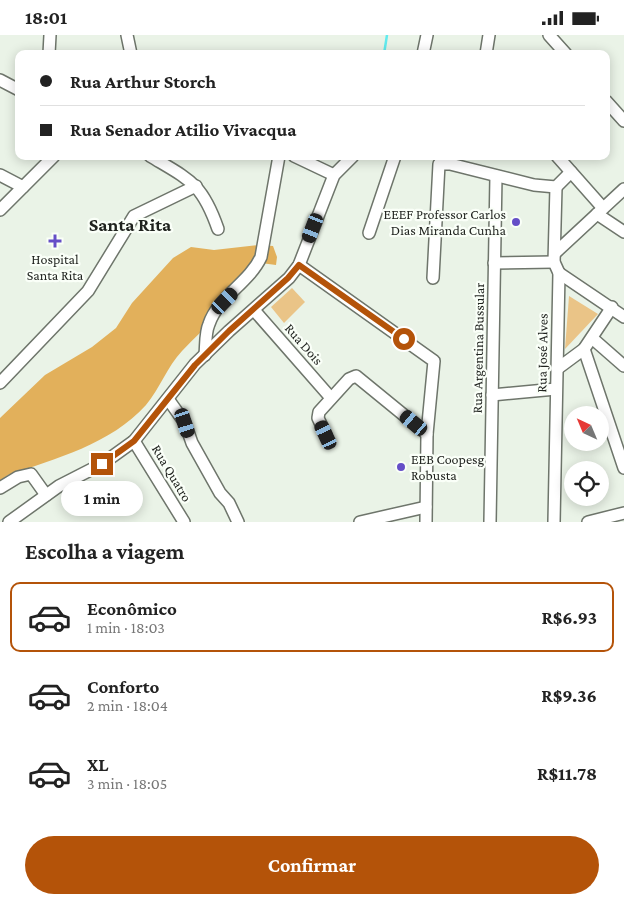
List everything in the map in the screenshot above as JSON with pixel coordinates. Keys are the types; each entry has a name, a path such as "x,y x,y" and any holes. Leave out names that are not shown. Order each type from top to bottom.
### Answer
{"street":[{"path":"49,50 50,35"},
{"path":"127,35 130,50"},
{"path":"424,50 427,35"},
{"path":"487,50 489,35"},
{"path":"549,35 562,50"},
{"path":"0,80 15,88"},
{"path":"610,105 624,121"},
{"path":"0,210 50,160"},
{"path":"156,160 196,186 207,200 218,229"},
{"path":"204,355 208,324 221,305 256,268 261,257 278,160"},
{"path":"302,160 334,175"},
{"path":"9,521 46,495 102,464 134,441 188,372 204,355 288,278 299,265 334,175 349,160"},
{"path":"369,233 394,160"},
{"path":"467,169 468,160"},
{"path":"560,160 600,211 624,232"},
{"path":"433,278 438,168 442,163 534,185 556,187 571,172"},
{"path":"0,175 23,187"},
{"name":"Rua Argentina Bussular","path":"490,521 496,176"},
{"path":"1,379 88,291 128,225 142,210 196,186"},
{"name":"Rua José Alves","path":"554,521 559,273 554,257 556,187"},
{"path":"494,263 554,257 624,189"},
{"path":"299,265 434,361 427,434 426,521"},
{"path":"559,273 612,307 624,317"},
{"path":"557,369 584,349 612,307"},
{"name":"Rua Dois","path":"254,310 331,398"},
{"path":"592,338 624,366"},
{"path":"584,349 624,464"},
{"path":"326,435 318,415 320,409 349,379 356,375 427,434"},
{"path":"492,395 556,389"},
{"path":"168,399 185,423 192,443 238,521"},
{"name":"Rua Quatro","path":"134,441 184,521"},
{"path":"0,488 18,477 31,474 46,495"},
{"path":"360,521 426,507"},
{"path":"588,521 624,513"}],"shaded area":[{"path":"259,245 273,246 277,257 276,265 261,263 244,287 177,357 146,405 132,419 82,449 8,475 0,481 0,418 45,375 92,347 116,328 132,303 173,258 191,247 214,250"},
{"path":"292,288 305,302 284,323 271,307"},
{"path":"569,296 598,314 565,349"}],"waterway":[{"path":"385,50 387,35"}],"place":[{"name":"EEEF Professor Carlos Dias Miranda Cunha","path":"516,222"},
{"name":"Hospital Santa Rita","path":"55,241"},
{"name":"EEB Coopesg Robusta","path":"401,467"}],"district":[{"name":"Santa Rita","path":"130,224"}],"route":[{"path":"102,464 134,441 148,426 188,372 229,331 288,278 299,265 404,339"}]}
